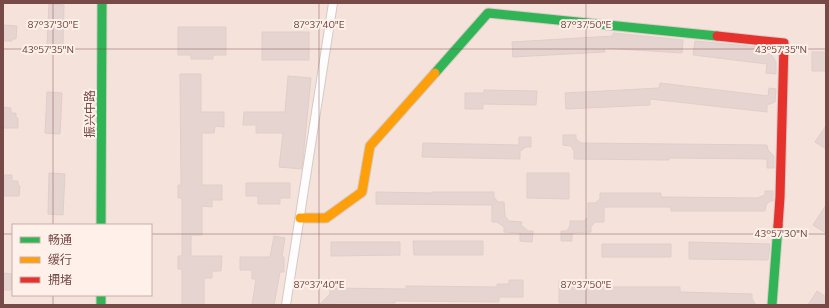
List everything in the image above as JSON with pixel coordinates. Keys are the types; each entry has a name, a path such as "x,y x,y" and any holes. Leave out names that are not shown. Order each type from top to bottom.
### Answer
{"street":[{"name":"振兴中路","path":"101,224 102,3"},
{"path":"286,305 333,3"},
{"path":"300,218 326,218 362,192 370,146 488,13 784,43 780,197 772,305"}],"shaded area":[{"path":"3,3 826,3 826,305 3,305"}],"building":[{"path":"49,4 64,5 63,46 47,45"},
{"path":"3,25 17,26 16,39 12,39 12,41 3,41"},
{"path":"178,27 226,27 226,55 213,55 213,59 191,59 191,55 178,55"},
{"path":"262,32 309,32 309,60 262,60"},
{"path":"613,33 683,40 682,53 604,48 605,52 513,57 512,42 613,36"},
{"path":"695,41 759,47 758,53 771,54 776,62 776,74 766,73 767,64 693,55"},
{"path":"812,52 826,52 826,71 812,71"},
{"path":"180,74 201,74 201,112 224,112 224,127 215,126 214,133 202,133 202,185 222,185 222,200 212,200 212,207 202,206 202,235 191,235 191,256 222,256 221,271 212,271 212,278 204,278 204,305 182,305 182,269 178,269 178,256 182,256 182,198 178,198 178,185 181,185"},
{"path":"288,76 311,78 302,169 279,167 283,133 256,133 256,125 243,125 244,112 285,112"},
{"path":"660,83 768,96 769,88 776,89 775,102 767,105 767,112 650,99 650,105 566,109 565,93 659,88"},
{"path":"484,90 537,91 536,105 483,104 483,109 465,109 465,93 484,93"},
{"path":"47,92 62,93 60,134 45,133"},
{"path":"3,107 11,108 11,113 16,113 16,118 18,118 18,128 3,128"},
{"path":"826,126 826,149 815,142"},
{"path":"563,135 576,135 576,139 581,143 767,145 768,150 774,156 774,168 767,168 767,159 574,159 574,151 571,146 563,145"},
{"path":"519,137 531,137 531,147 526,147 520,151 520,159 422,157 423,143 519,145"},
{"path":"49,173 65,174 63,215 48,214"},
{"path":"527,173 569,173 569,199 527,198"},
{"path":"3,175 12,175 12,181 18,181 18,185 20,186 19,196 3,196"},
{"path":"246,183 290,183 290,198 280,198 280,204 258,204 258,196 246,196"},
{"path":"765,191 773,191 773,201 770,201 766,205 765,211 671,211 671,207 604,207 604,222 595,222 591,227 591,232 572,233 572,241 561,241 561,231 567,231 570,226 570,221 584,221 588,217 588,203 595,203 600,199 600,193 661,193 661,197 757,198 765,195"},
{"path":"376,192 494,192 494,197 498,202 504,202 505,216 509,221 522,222 521,225 528,231 533,231 532,242 520,241 520,233 504,232 504,227 497,222 492,222 492,205 376,204"},
{"path":"826,205 826,233 813,225"},
{"path":"274,236 285,238 282,257 284,257 284,272 280,272 274,305 252,305 256,279 252,279 252,270 240,270 240,257 270,257"},
{"path":"413,241 483,241 483,255 414,255"},
{"path":"331,242 400,242 400,255 331,256"},
{"path":"689,242 770,244 768,260 689,259"},
{"path":"602,244 671,244 671,257 602,257"},
{"path":"3,273 12,274 11,290 3,290"},
{"path":"509,280 523,280 523,297 499,297 499,302 395,301 395,303 333,303 333,305 319,305 330,294 330,288 406,289 406,286 497,287 497,284 509,284"},
{"path":"559,281 589,281 589,287 680,287 680,292 752,294 752,299 756,305 586,305 585,303 559,303"},
{"path":"817,291 826,297 826,305 808,305"}],"traffic: fast":[{"path":"101,224 102,3"},
{"path":"435,73 488,13 717,36"},
{"path":"772,305 778,226"},
{"path":"101,296 101,305"}],"traffic: slow":[{"path":"300,218 326,218 362,192 370,146 435,73"}],"traffic: jam":[{"path":"717,36 784,43 778,226"}]}
